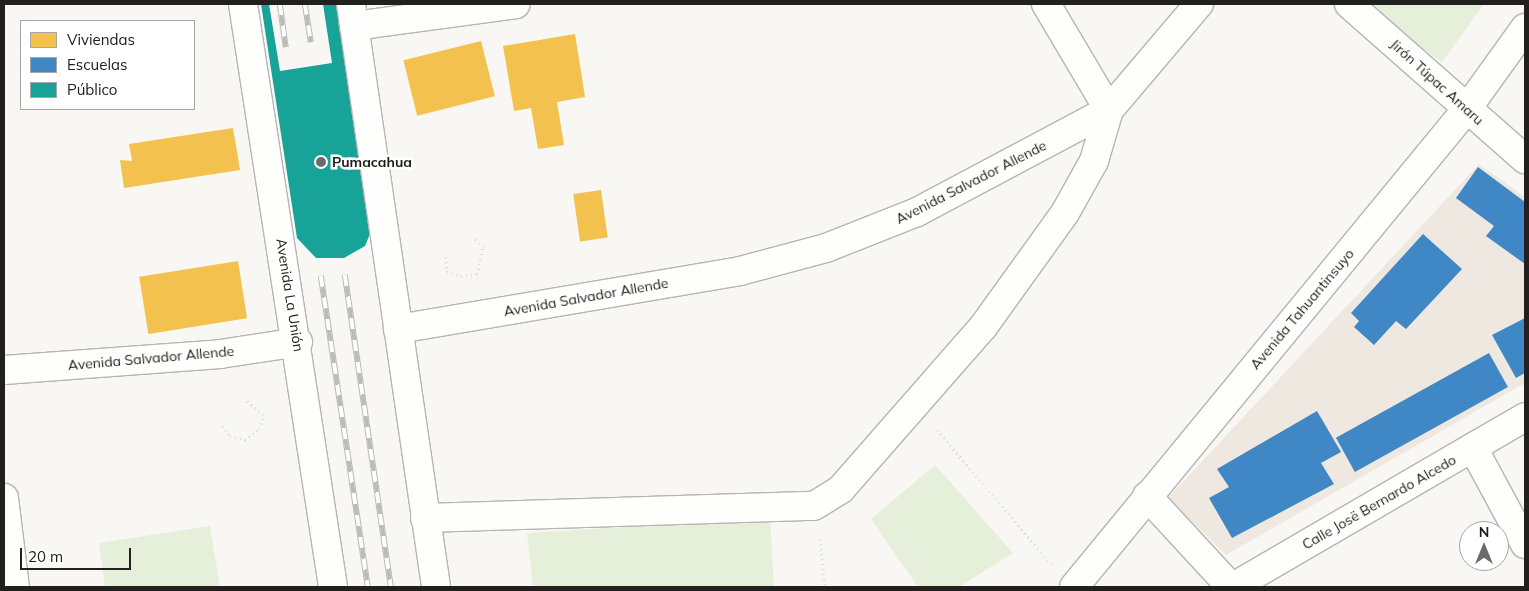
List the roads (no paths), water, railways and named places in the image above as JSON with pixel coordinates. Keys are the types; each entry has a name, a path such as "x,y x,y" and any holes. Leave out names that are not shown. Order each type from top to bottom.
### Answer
{"street":[{"name":"Avenida La Unión","path":"243,4 298,342 332,587"},
{"path":"436,587 353,15 516,4"},
{"path":"425,518 814,506 842,489 917,406 983,327 1065,214 1094,161 1109,110 1046,4"},
{"name":"Avenida Salvador Allende","path":"398,329 740,271 826,248 917,212 1109,110 1200,4"},
{"name":"Jirón Túpac Amaru","path":"1350,4 1466,110 1525,160"},
{"name":"Avenida Tahuantinsuyo","path":"1066,580 1147,496 1466,110 1525,28"},
{"name":"Avenida Salvador Allende","path":"4,370 220,354 298,342"},
{"name":"Calle Josë Bernardo Alcedo","path":"1232,587 1525,417"},
{"path":"1472,448 1525,544"},
{"path":"1147,496 1232,587"},
{"path":"4,498 15,587"}],"railway":[{"path":"280,4 286,48"},
{"path":"305,4 311,43"},
{"path":"345,275 391,587"},
{"path":"321,276 368,587"}],"place":[{"name":"Pumacahua","path":"321,162"}]}
